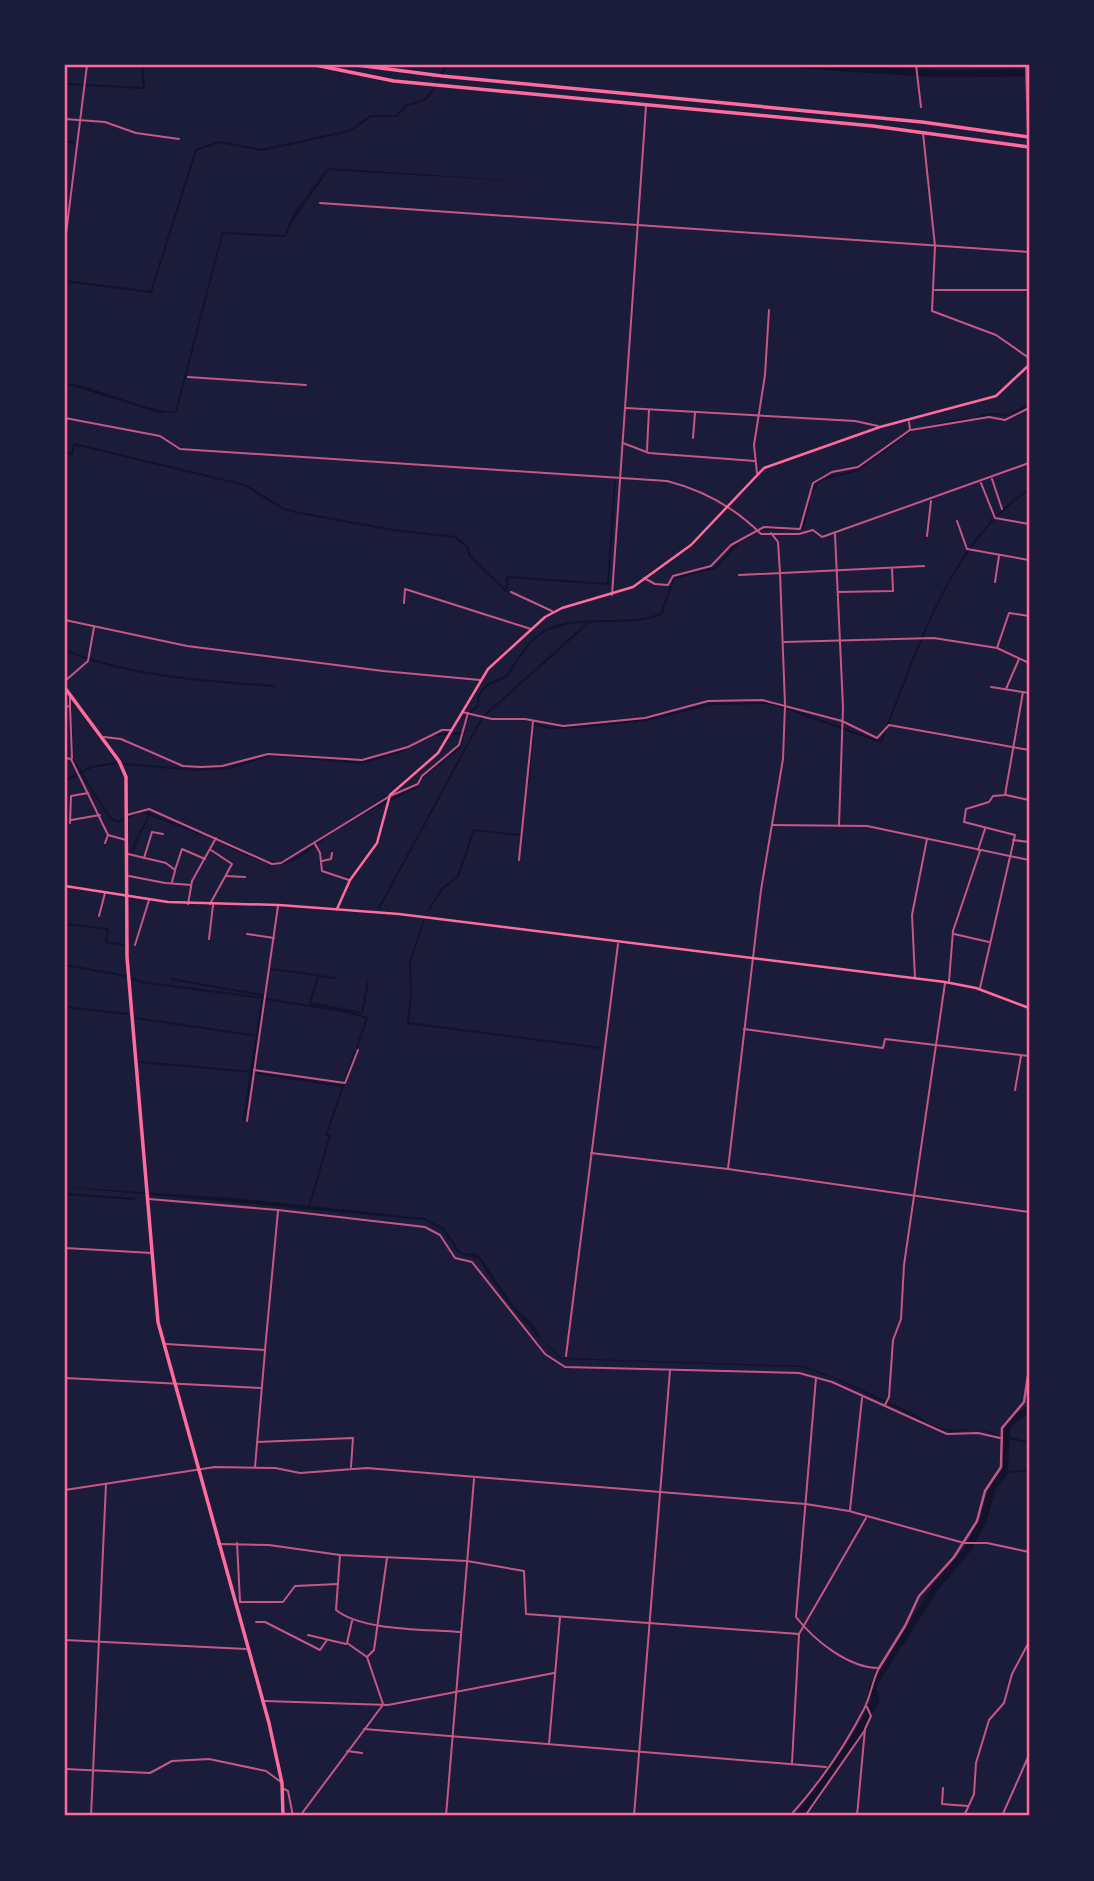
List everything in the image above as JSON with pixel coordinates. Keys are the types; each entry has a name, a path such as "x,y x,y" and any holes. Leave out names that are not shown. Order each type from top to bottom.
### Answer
{"main road":[{"path":"314,65 397,82 923,132 1029,147"},
{"path":"357,65 922,122 1028,137"},
{"path":"397,71 397,82"},
{"path":"544,96 545,86"},
{"path":"646,106 647,96"},
{"path":"782,118 783,108"},
{"path":"337,909 350,880 377,843 390,796 431,762 480,680 553,611 627,591 691,545 757,473 774,464 880,427 996,396 1029,365"},
{"path":"65,688 126,777 127,957 162,1343 218,1544 237,1602 283,1785 283,1816"},
{"path":"65,886 188,904 337,909 947,982 980,989 1029,1007"}],"street":[{"path":"65,242 87,65"},
{"path":"916,65 921,107"},
{"path":"1026,65 1029,153"},
{"path":"612,595 646,106"},
{"path":"65,119 81,123 105,122 136,134 179,139"},
{"path":"922,122 935,246 932,311 996,335 1029,358"},
{"path":"320,203 1029,252"},
{"path":"934,290 1029,290"},
{"path":"757,473 754,445 769,310"},
{"path":"188,377 306,385"},
{"path":"625,407 855,421 880,427"},
{"path":"910,430 914,432 989,417 1005,420 1029,408"},
{"path":"647,452 649,409"},
{"path":"693,438 695,412"},
{"path":"65,418 160,436 180,449 672,482 727,505 744,515 761,534 799,534 813,530 822,537 1029,463"},
{"path":"909,421 910,430"},
{"path":"644,578 668,585 673,576 716,563 731,545 758,530 769,527 800,529 813,483 832,472 858,467 910,430"},
{"path":"623,443 647,452 756,461"},
{"path":"992,478 1002,509"},
{"path":"981,482 995,518 1029,524"},
{"path":"927,536 931,500"},
{"path":"957,521 967,549 1029,560"},
{"path":"727,1169 743,1029 771,825 783,759 785,705 780,573 778,542 771,532"},
{"path":"835,534 842,721 839,826"},
{"path":"995,582 999,554"},
{"path":"739,575 924,566"},
{"path":"838,592 893,591 892,568"},
{"path":"404,603 405,589 533,629"},
{"path":"511,592 548,606 553,611"},
{"path":"997,648 1009,613 1029,616"},
{"path":"65,620 187,646 383,671 480,680"},
{"path":"65,681 88,661 94,626"},
{"path":"783,642 919,637 997,648 1029,663"},
{"path":"1006,690 1018,659"},
{"path":"991,687 1029,693"},
{"path":"1005,795 1023,692"},
{"path":"70,696 71,759 100,815 108,835 105,843"},
{"path":"461,712 563,726 624,721 708,701 762,700 842,721 877,738 889,726 1029,750"},
{"path":"65,707 69,706"},
{"path":"126,815 149,809 272,864 281,863 390,796 418,784 426,773 459,746 470,714"},
{"path":"519,860 533,721"},
{"path":"101,738 121,739 183,766 201,767 222,766 268,754 362,760 408,747 442,730 452,730"},
{"path":"65,758 71,759"},
{"path":"89,793 71,796 70,822 100,815"},
{"path":"980,989 1015,835 964,822 966,809 989,802 993,796 1005,795 1029,800"},
{"path":"771,825 878,828 1029,860"},
{"path":"885,1405 889,1397 893,1340 901,1319 914,1195 953,934 986,828"},
{"path":"144,859 152,832 163,834"},
{"path":"108,835 127,841"},
{"path":"188,904 191,884 216,838"},
{"path":"915,979 912,915 927,839"},
{"path":"1013,840 1029,842"},
{"path":"314,843 322,871 350,880"},
{"path":"171,884 182,849 205,859"},
{"path":"209,939 212,904 231,861 210,849"},
{"path":"321,861 331,859 332,853"},
{"path":"127,854 166,863 175,870"},
{"path":"128,876 171,884 191,884"},
{"path":"225,876 245,877"},
{"path":"99,916 105,892"},
{"path":"135,945 149,900"},
{"path":"247,1121 279,905"},
{"path":"247,934 274,938"},
{"path":"953,934 991,942"},
{"path":"566,1356 618,943"},
{"path":"743,1029 883,1048 885,1040 1029,1056"},
{"path":"254,1070 345,1083 358,1050"},
{"path":"1015,1090 1021,1055"},
{"path":"591,1153 727,1169 1029,1212"},
{"path":"148,1198 425,1227 440,1236 456,1258 472,1262 509,1312 554,1362 565,1367 799,1373 816,1377 885,1405 947,1434 978,1433 1001,1438"},
{"path":"254,1468 278,1210"},
{"path":"65,1248 153,1253"},
{"path":"162,1343 265,1350"},
{"path":"634,1816 670,1369"},
{"path":"790,1816 866,1706 870,1684 905,1626 919,1596 964,1543 977,1521 985,1491 1001,1467 1004,1424 1024,1402 1029,1370"},
{"path":"816,1377 796,1617 829,1649 870,1668 879,1668"},
{"path":"65,1378 261,1388"},
{"path":"849,1511 862,1396"},
{"path":"257,1442 353,1438 351,1469"},
{"path":"65,1490 197,1468 254,1468 300,1473 351,1469 806,1504 849,1511 964,1543 986,1543 1029,1552"},
{"path":"446,1816 474,1478"},
{"path":"90,1816 106,1483"},
{"path":"792,1764 799,1634 867,1516"},
{"path":"218,1544 237,1542 340,1555 467,1561 524,1571 525,1613 799,1634"},
{"path":"237,1542 237,1602 283,1602 295,1586 338,1584"},
{"path":"340,1555 336,1610 352,1620 461,1632"},
{"path":"367,1657 374,1650 387,1557"},
{"path":"549,1744 560,1616"},
{"path":"347,1643 352,1620"},
{"path":"256,1622 265,1622 320,1650 327,1640"},
{"path":"308,1636 347,1643 367,1657 383,1705"},
{"path":"65,1640 247,1649"},
{"path":"964,1816 969,1807 976,1763 989,1720 1004,1703 1012,1674 1029,1642"},
{"path":"262,1701 383,1705 554,1673"},
{"path":"300,1816 383,1705"},
{"path":"805,1816 865,1729 871,1716 871,1710 866,1706"},
{"path":"364,1729 826,1767"},
{"path":"857,1816 865,1729"},
{"path":"346,1751 362,1753"},
{"path":"1002,1816 1029,1755"},
{"path":"65,1769 150,1773 172,1761 209,1759 266,1771 288,1791 293,1816"},
{"path":"943,1788 942,1804 969,1807"}],"shaded area":[{"path":"328,168 535,182 328,170 295,218 286,237 223,234 177,412 160,413 65,384 86,387 164,411 175,411 222,232 285,235 293,214"},
{"path":"65,1187 245,1199 424,1218 444,1228 461,1253 476,1254 481,1258 514,1307 532,1323 542,1340 516,1312 479,1259 458,1253 444,1231 425,1220"},
{"path":"542,1340 562,1358 803,1366 830,1376 869,1393 937,1427 972,1430 955,1432 939,1429 836,1379 802,1367 561,1359"}],"waterway":[{"path":"65,84 144,88 142,65"},
{"path":"65,281 151,292 196,150 219,142 262,150 349,131 371,116 397,116 406,105 428,96 447,65"},
{"path":"802,65 939,74 1029,73"},
{"path":"65,141 74,143"},
{"path":"976,418 989,414 1008,415 1029,405"},
{"path":"935,425 970,419"},
{"path":"812,491 820,480 858,470 912,430"},
{"path":"65,453 72,454 74,444 245,485 284,509 300,513 393,530 455,537 467,547 470,556 506,591 508,577 608,584 615,482"},
{"path":"528,783 534,724 550,728 578,727 646,720 711,704 771,703 881,742 922,639 956,569 977,538 1001,511 1029,490"},
{"path":"467,721 471,711 478,706 482,690 490,683 506,677 530,643 548,629 563,624 630,620 661,614 674,578 715,568 738,543 763,529 803,529 809,499"},
{"path":"486,714 588,623"},
{"path":"65,650 88,659 140,671 274,686"},
{"path":"71,703 71,712"},
{"path":"379,908 482,718"},
{"path":"71,721 73,760 110,818 119,822 124,819"},
{"path":"366,812 418,786 424,776 460,747 465,726"},
{"path":"125,764 197,770 230,768 271,755 362,763 399,752 434,735 463,733"},
{"path":"65,781 91,767 116,763"},
{"path":"143,812 202,834"},
{"path":"129,817 137,813"},
{"path":"133,851 150,813"},
{"path":"428,911 442,889 458,876 474,830 520,835"},
{"path":"226,844 263,861 283,863 299,857 326,836"},
{"path":"424,920 410,962 408,1023 601,1048"},
{"path":"65,924 108,929 106,942 123,945"},
{"path":"65,965 126,976"},
{"path":"271,969 318,975 310,1003 362,1013 368,982"},
{"path":"319,976 335,978"},
{"path":"132,978 140,982 264,998"},
{"path":"171,979 262,995"},
{"path":"136,1018 257,1036 262,999"},
{"path":"266,999 343,1011 367,1018 357,1047"},
{"path":"65,1007 128,1014"},
{"path":"244,1120 256,1039"},
{"path":"309,1207 330,1135 326,1135 355,1052"},
{"path":"140,1062 254,1072"},
{"path":"256,1073 342,1086"},
{"path":"65,1194 134,1199"},
{"path":"799,1816 855,1739 876,1699 872,1688 878,1677 936,1587 968,1549 983,1521 993,1486 1004,1473 1007,1425 1029,1409"},
{"path":"1010,1438 1029,1443"},
{"path":"1004,1473 1029,1470"}]}
